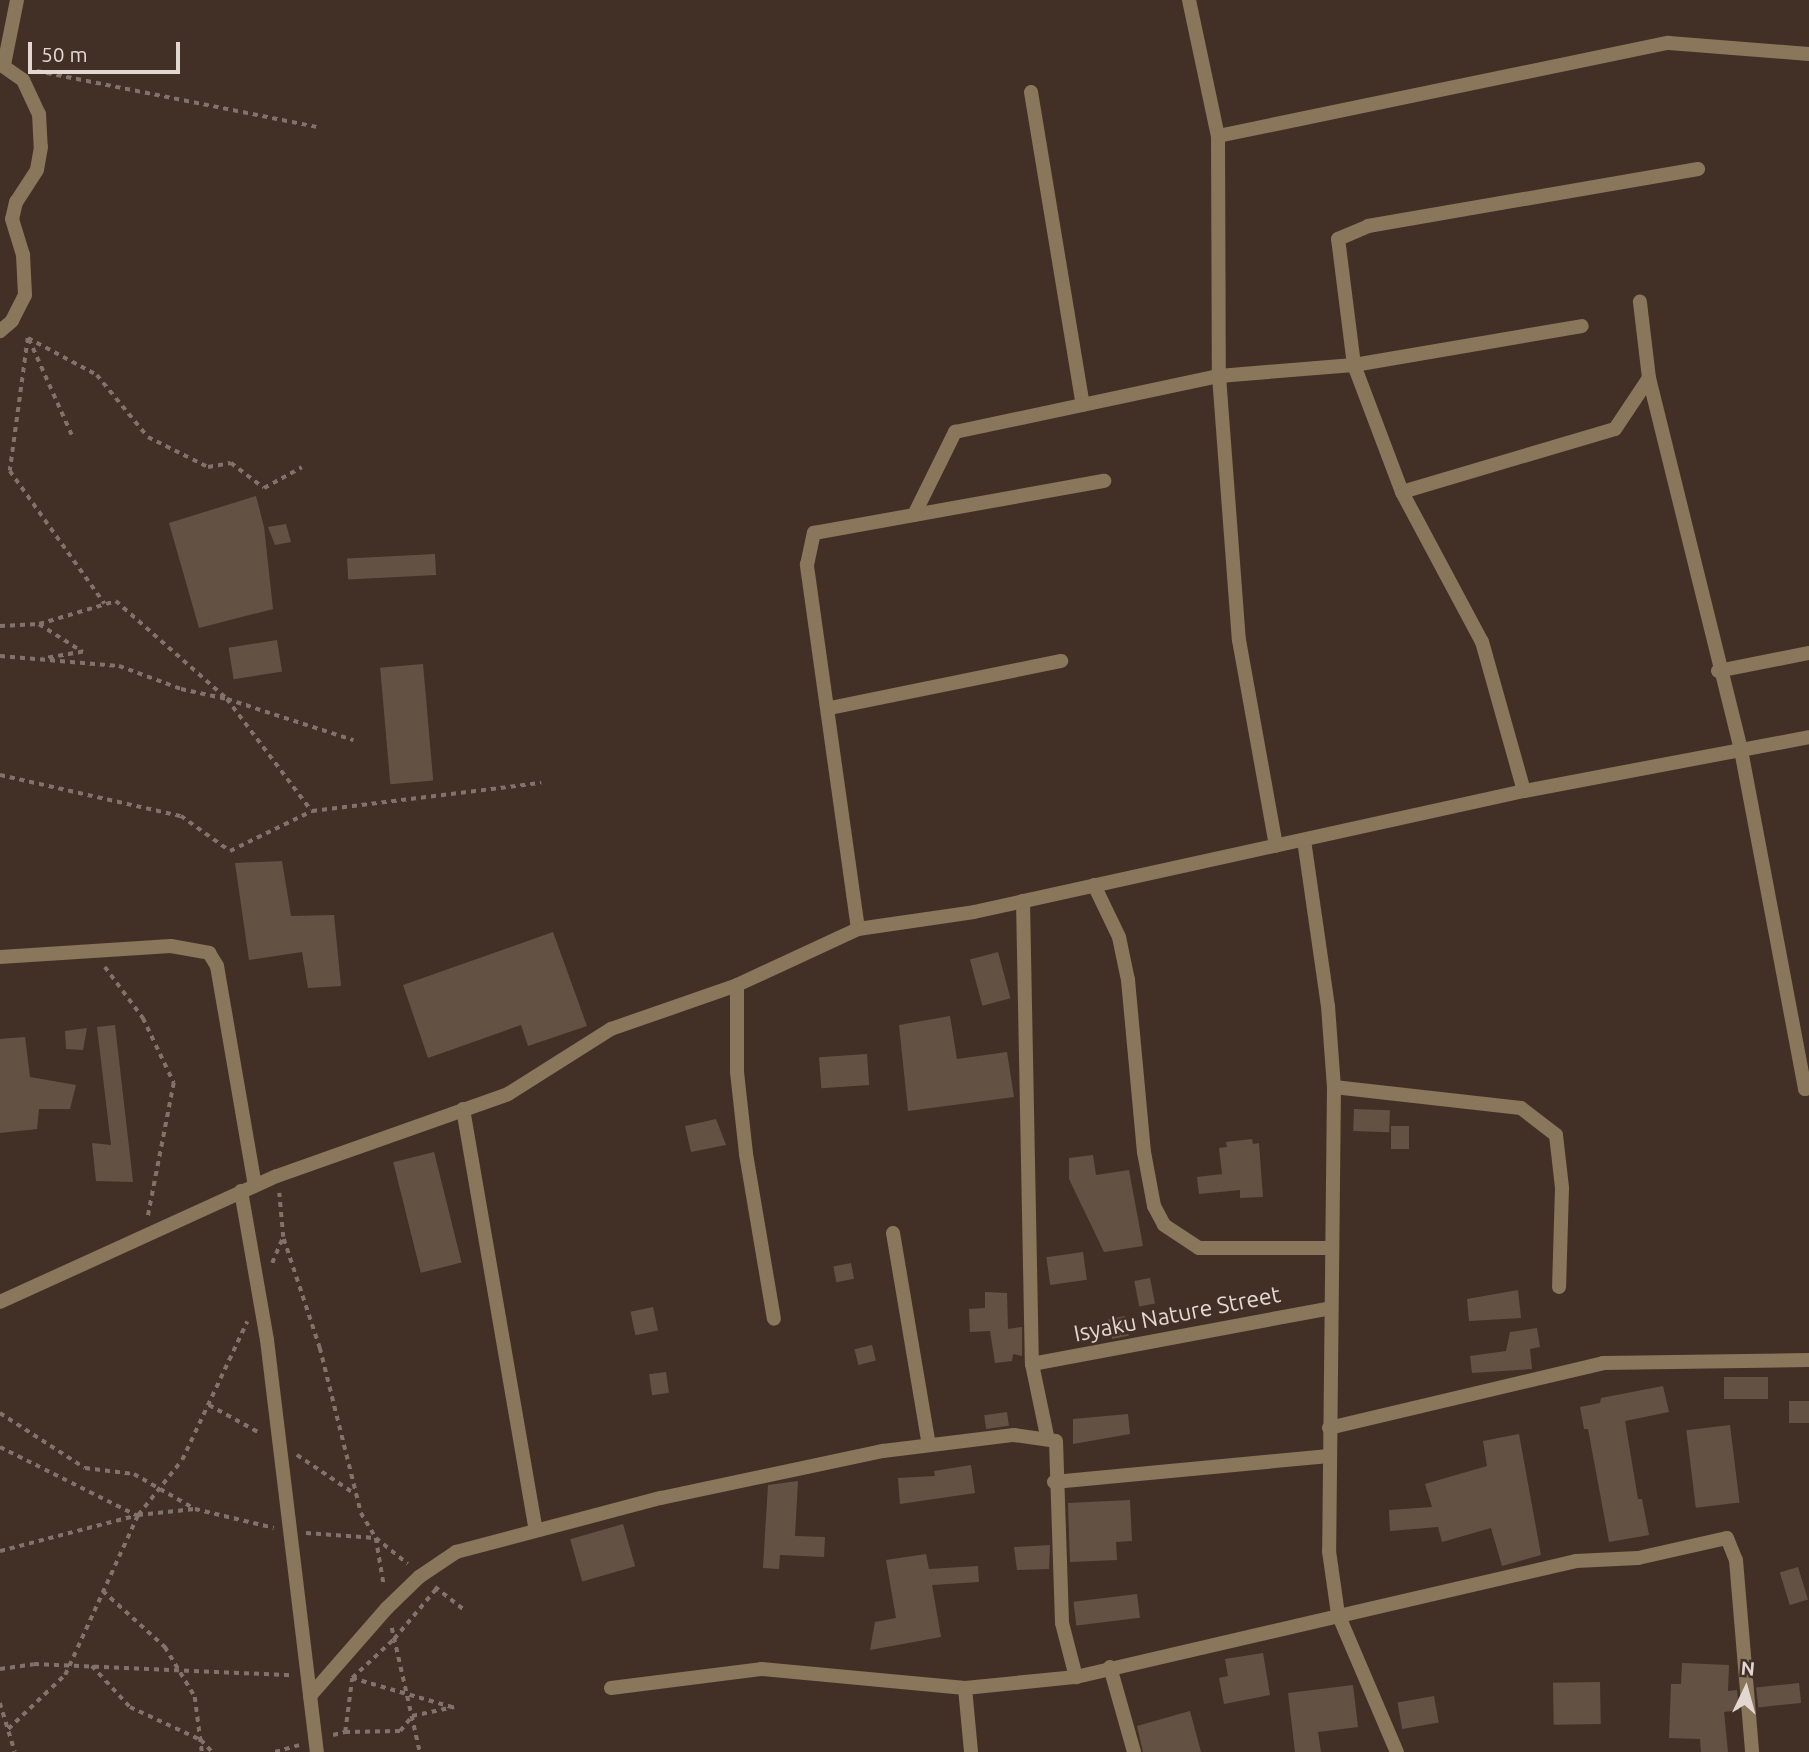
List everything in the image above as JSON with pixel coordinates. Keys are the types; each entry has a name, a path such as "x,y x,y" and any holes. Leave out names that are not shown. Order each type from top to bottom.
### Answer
{"street":[{"path":"0,331 12,321 25,295 23,255 13,230 16,202 37,170 39,114 23,80 2,64 17,0"},
{"path":"1189,0 1218,136 1219,376 1239,640 1276,846"},
{"path":"1218,136 1670,43 1809,54"},
{"path":"1031,92 1083,405"},
{"path":"1524,791 1482,642 1402,492 1354,365 1338,239 1368,226 1698,169"},
{"path":"1640,302 1649,378 1718,671 1741,750 1805,1089 1809,1088"},
{"path":"914,515 955,432 1219,376 1354,365 1581,326"},
{"path":"1402,492 1615,429 1649,378"},
{"path":"858,929 830,708 807,565 814,533 1104,481"},
{"path":"1718,671 1809,653"},
{"path":"830,708 1061,661"},
{"path":"0,1302 255,1185 527,1086 611,1029 737,985 858,929 1023,901 1524,791 1809,737"},
{"path":"1304,840 1328,1006 1334,1087 1330,1248 1329,1550 1338,1614 1397,1752"},
{"path":"1094,886 1119,937 1128,980 1144,1152 1154,1206 1164,1225 1199,1248 1330,1248"},
{"path":"1023,901 1032,1364 1047,1436"},
{"path":"0,957 171,946 209,953 217,967 255,1185"},
{"path":"737,985 737,1072 746,1154 774,1319"},
{"path":"1334,1087 1521,1108 1556,1135 1562,1188 1559,1287"},
{"path":"463,1109 537,1530"},
{"path":"241,1191 259,1296 316,1744"},
{"path":"893,1233 929,1445"},
{"name":"Isyaku Nature Street","path":"1032,1364 1330,1308"},
{"path":"1329,1428 1603,1363 1809,1360"},
{"path":"310,1696 387,1608 419,1577 456,1552 674,1495 929,1445 1014,1435 1047,1436 1056,1441 1054,1482 1062,1622 1076,1677"},
{"path":"1054,1482 1329,1456"},
{"path":"611,1688 761,1670 965,1688 1076,1677 1338,1614 1576,1561 1638,1558 1727,1538 1735,1560 1752,1752"},
{"path":"1110,1667 1134,1752"},
{"path":"965,1688 971,1752"}],"path":[{"path":"2,64 316,127"},
{"path":"28,338 72,435"},
{"path":"28,338 97,375 148,437 208,467 231,463 264,488 302,467"},
{"path":"28,338 10,471 105,604"},
{"path":"0,626 39,624 116,601 227,699 312,811"},
{"path":"38,660 83,652 39,624"},
{"path":"0,656 119,666 181,689 227,699 354,740"},
{"path":"0,775 181,816 230,851 312,811 541,783"},
{"path":"94,951 143,1018 174,1083 144,1236"},
{"path":"277,1176 283,1237 320,1348 361,1513 376,1538 387,1608 420,1752"},
{"path":"8,1729 65,1675 138,1515 183,1460 259,1296 283,1237"},
{"path":"0,1413 85,1468 134,1474 195,1510 290,1532 376,1538"},
{"path":"0,1447 138,1515"},
{"path":"0,1551 138,1515 195,1510"},
{"path":"345,1732 352,1678 394,1639 445,1579"},
{"path":"103,1591 165,1647 195,1697 202,1752"},
{"path":"0,1669 34,1664 308,1676"},
{"path":"92,1666 130,1707 201,1740 212,1752"},
{"path":"275,1752 316,1744 345,1732 400,1731 412,1716 454,1707 408,1697 352,1678"},
{"path":"0,1703 15,1752"}],"building":[{"path":"256,496 264,527 273,609 199,628 169,523"},
{"path":"286,524 291,542 275,545 268,527"},
{"path":"435,554 436,575 348,580 347,559"},
{"path":"277,640 282,672 234,679 229,648"},
{"path":"423,664 433,781 390,784 380,668"},
{"path":"282,861 291,916 334,915 341,986 308,988 302,952 249,960 235,863"},
{"path":"553,932 587,1026 528,1046 521,1025 428,1058 403,985"},
{"path":"998,952 1010,998 982,1006 970,960"},
{"path":"950,1016 957,1059 1007,1052 1014,1097 908,1111 899,1025"},
{"path":"115,1025 133,1182 96,1181 92,1143 111,1145 97,1027"},
{"path":"87,1028 83,1050 66,1049 65,1031"},
{"path":"25,1037 30,1077 76,1085 70,1109 39,1109 37,1129 0,1133 0,1039"},
{"path":"867,1054 869,1085 821,1088 819,1057"},
{"path":"1354,1109 1390,1110 1389,1132 1353,1131"},
{"path":"716,1119 726,1145 691,1152 685,1126"},
{"path":"1391,1126 1409,1126 1409,1149 1391,1149"},
{"path":"1252,1139 1253,1144 1259,1143 1263,1197 1240,1198 1240,1190 1199,1194 1197,1177 1222,1174 1219,1148 1227,1147 1226,1142"},
{"path":"434,1152 462,1263 421,1273 393,1162"},
{"path":"1093,1155 1096,1175 1129,1170 1143,1246 1104,1252 1069,1179 1069,1158"},
{"path":"1083,1252 1087,1280 1050,1285 1046,1257"},
{"path":"851,1263 854,1279 836,1282 833,1266"},
{"path":"1150,1278 1155,1304 1139,1307 1134,1281"},
{"path":"1518,1290 1521,1318 1469,1321 1467,1299"},
{"path":"985,1292 1007,1293 1008,1329 1022,1327 1022,1356 1013,1354 1012,1361 995,1363 990,1331 970,1332 969,1309 985,1308"},
{"path":"653,1307 658,1330 635,1335 631,1312"},
{"path":"1125,1316 1129,1336 1112,1339 1108,1319"},
{"path":"1537,1328 1540,1347 1530,1349 1532,1369 1472,1373 1470,1356 1506,1351 1510,1332"},
{"path":"872,1345 876,1361 858,1365 855,1349"},
{"path":"666,1372 669,1393 652,1395 649,1374"},
{"path":"1724,1377 1768,1377 1768,1399 1724,1399"},
{"path":"1663,1386 1669,1412 1625,1421 1638,1499 1642,1499 1649,1535 1609,1542 1588,1429 1584,1429 1580,1407 1600,1403 1601,1398"},
{"path":"1789,1401 1809,1401 1809,1423 1789,1423"},
{"path":"1007,1412 1009,1426 986,1429 984,1415"},
{"path":"1128,1414 1130,1434 1073,1444 1073,1419"},
{"path":"1730,1425 1740,1502 1696,1508 1686,1430"},
{"path":"1519,1434 1541,1555 1502,1566 1491,1528 1442,1542 1438,1527 1390,1531 1389,1510 1432,1507 1425,1484 1487,1466 1483,1441"},
{"path":"971,1465 975,1493 900,1504 898,1478 935,1476 934,1471"},
{"path":"798,1481 795,1536 825,1537 824,1557 780,1555 779,1569 763,1568 768,1485"},
{"path":"1130,1500 1132,1541 1116,1542 1117,1560 1070,1562 1068,1503"},
{"path":"623,1524 635,1566 582,1581 570,1539"},
{"path":"1050,1545 1049,1569 1017,1570 1014,1547"},
{"path":"926,1554 929,1569 978,1566 979,1582 932,1585 941,1637 870,1650 875,1622 896,1618 886,1560"},
{"path":"1798,1567 1808,1600 1790,1605 1780,1573"},
{"path":"1137,1594 1140,1618 1076,1626 1073,1602"},
{"path":"1263,1653 1270,1695 1224,1704 1219,1678 1228,1676 1225,1659"},
{"path":"1682,1663 1729,1665 1728,1691 1737,1690 1739,1710 1724,1712 1728,1752 1701,1752 1700,1739 1669,1738 1671,1684 1681,1684"},
{"path":"1600,1682 1601,1724 1554,1725 1553,1683"},
{"path":"1799,1683 1801,1703 1758,1707 1756,1687"},
{"path":"1353,1685 1358,1727 1318,1732 1321,1752 1295,1752 1288,1693"},
{"path":"1434,1696 1439,1723 1402,1729 1398,1702"},
{"path":"1190,1711 1201,1752 1143,1752 1137,1726"}]}
